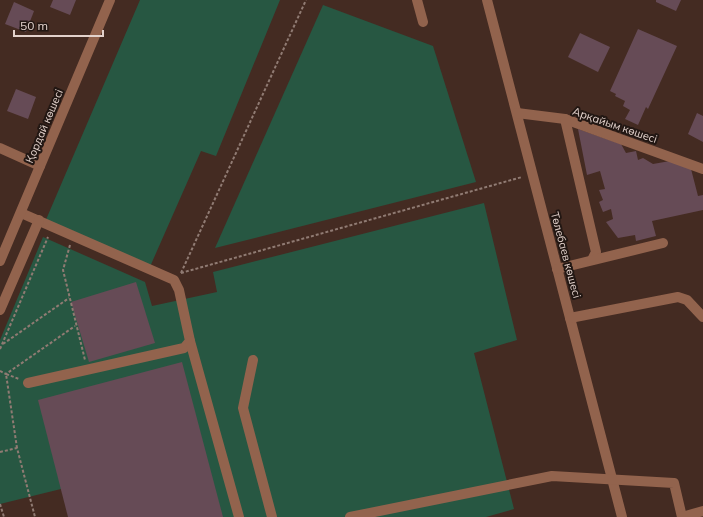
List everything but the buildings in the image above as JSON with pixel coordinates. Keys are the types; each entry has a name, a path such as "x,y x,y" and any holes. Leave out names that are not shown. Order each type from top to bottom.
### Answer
{"street":[{"name":"Қордай көшесі","path":"0,261 110,0"},
{"path":"417,0 422,22"},
{"name":"Төлебаев көшесі","path":"487,0 622,517"},
{"name":"Арқайым көшесі","path":"517,113 565,119 703,168"},
{"path":"565,119 596,252 592,260"},
{"path":"0,148 40,166"},
{"path":"21,213 174,280 180,290 190,341 238,517"},
{"path":"0,310 39,220"},
{"path":"558,269 663,243"},
{"path":"570,318 678,297 687,300 703,317"},
{"path":"28,383 184,348 190,341"},
{"path":"253,360 243,408 272,517"},
{"path":"350,517 552,476 612,478 674,483 682,517 703,511"}],"path":[{"path":"181,273 306,0"},
{"path":"175,270 181,273 532,174"},
{"path":"0,349 53,227"},
{"path":"74,236 67,251 63,270 75,326 88,369"},
{"path":"2,345 69,298"},
{"path":"6,374 75,326"},
{"path":"0,370 28,383"},
{"path":"6,374 17,448 35,517"},
{"path":"0,452 17,448"},
{"path":"0,504 4,517"}],"green space":[{"path":"140,0 280,0 216,156 201,151 149,269 45,222"},
{"path":"323,5 433,46 476,182 215,248"},
{"path":"484,203 517,340 474,353 514,509 486,517 74,517 65,488 0,504 0,340 43,237 145,282 152,306 217,292 213,272"}]}
